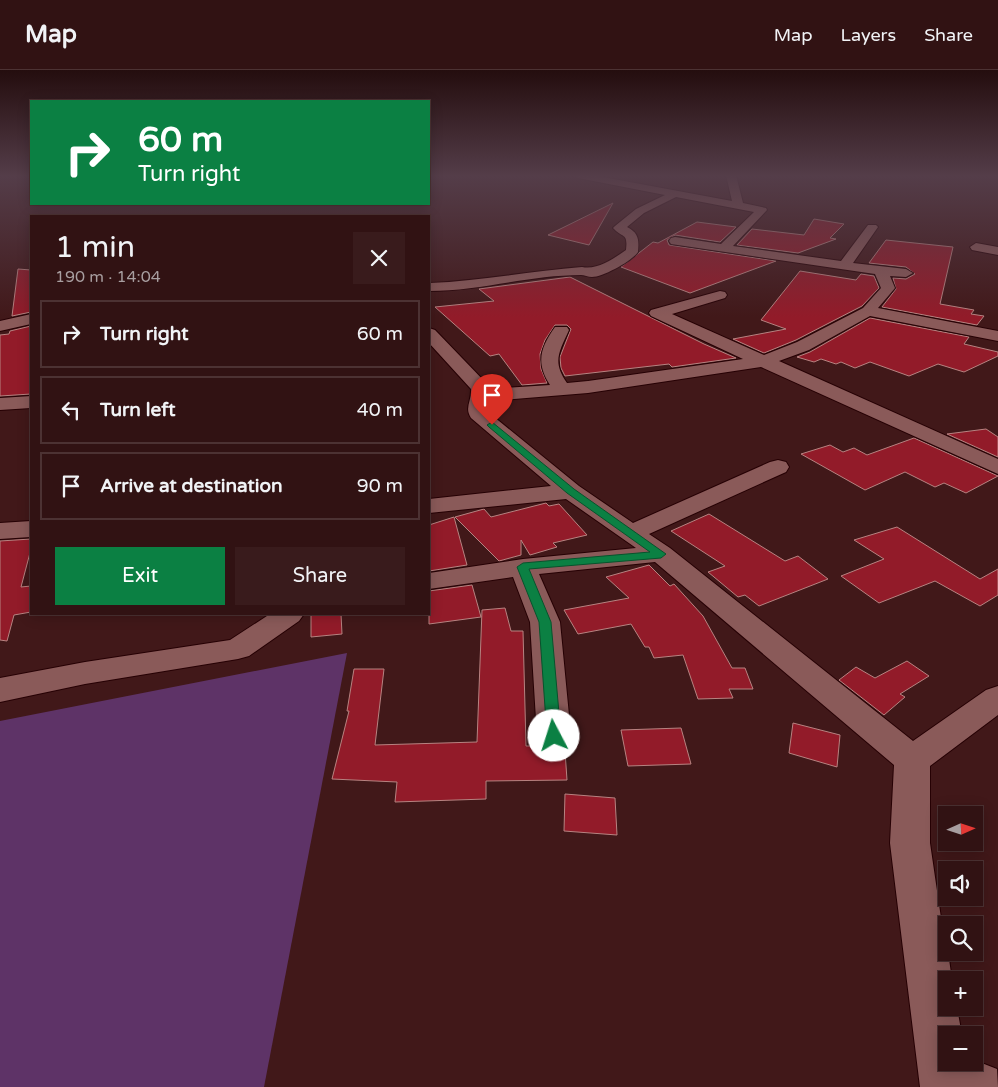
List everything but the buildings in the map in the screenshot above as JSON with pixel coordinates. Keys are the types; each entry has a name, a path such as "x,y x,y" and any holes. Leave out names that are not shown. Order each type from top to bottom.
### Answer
{"street":[{"path":"430,287 462,286 527,276 582,271 592,273 618,262 632,252 633,239 630,234 619,228 625,222"},
{"path":"724,248 750,222"},
{"path":"844,265 872,227"},
{"path":"675,241 906,273"},
{"path":"976,247 998,251"},
{"path":"481,396 588,387 763,361 803,346 868,311 888,288 881,271"},
{"path":"720,295 657,313 998,467"},
{"path":"868,311 998,336"},
{"path":"0,326 30,319"},
{"path":"562,330 549,356 550,371 562,389"},
{"path":"431,336 480,388 481,396 477,403 478,414 571,491 661,554 912,760"},
{"path":"0,404 30,402"},
{"path":"631,533 778,468"},
{"path":"430,506 571,491"},
{"path":"0,531 30,529"},
{"path":"430,581 523,567 661,554"},
{"path":"523,567 545,622 554,736"},
{"path":"0,690 84,673 238,649 287,615"},
{"path":"912,760 998,698"},
{"path":"912,760 910,843 956,1082"}],"shaded area":[{"path":"347,653 264,1087 0,1087 0,721"}],"route":[{"path":"492,425 571,491 661,554 523,567 545,622 554,736"}]}
